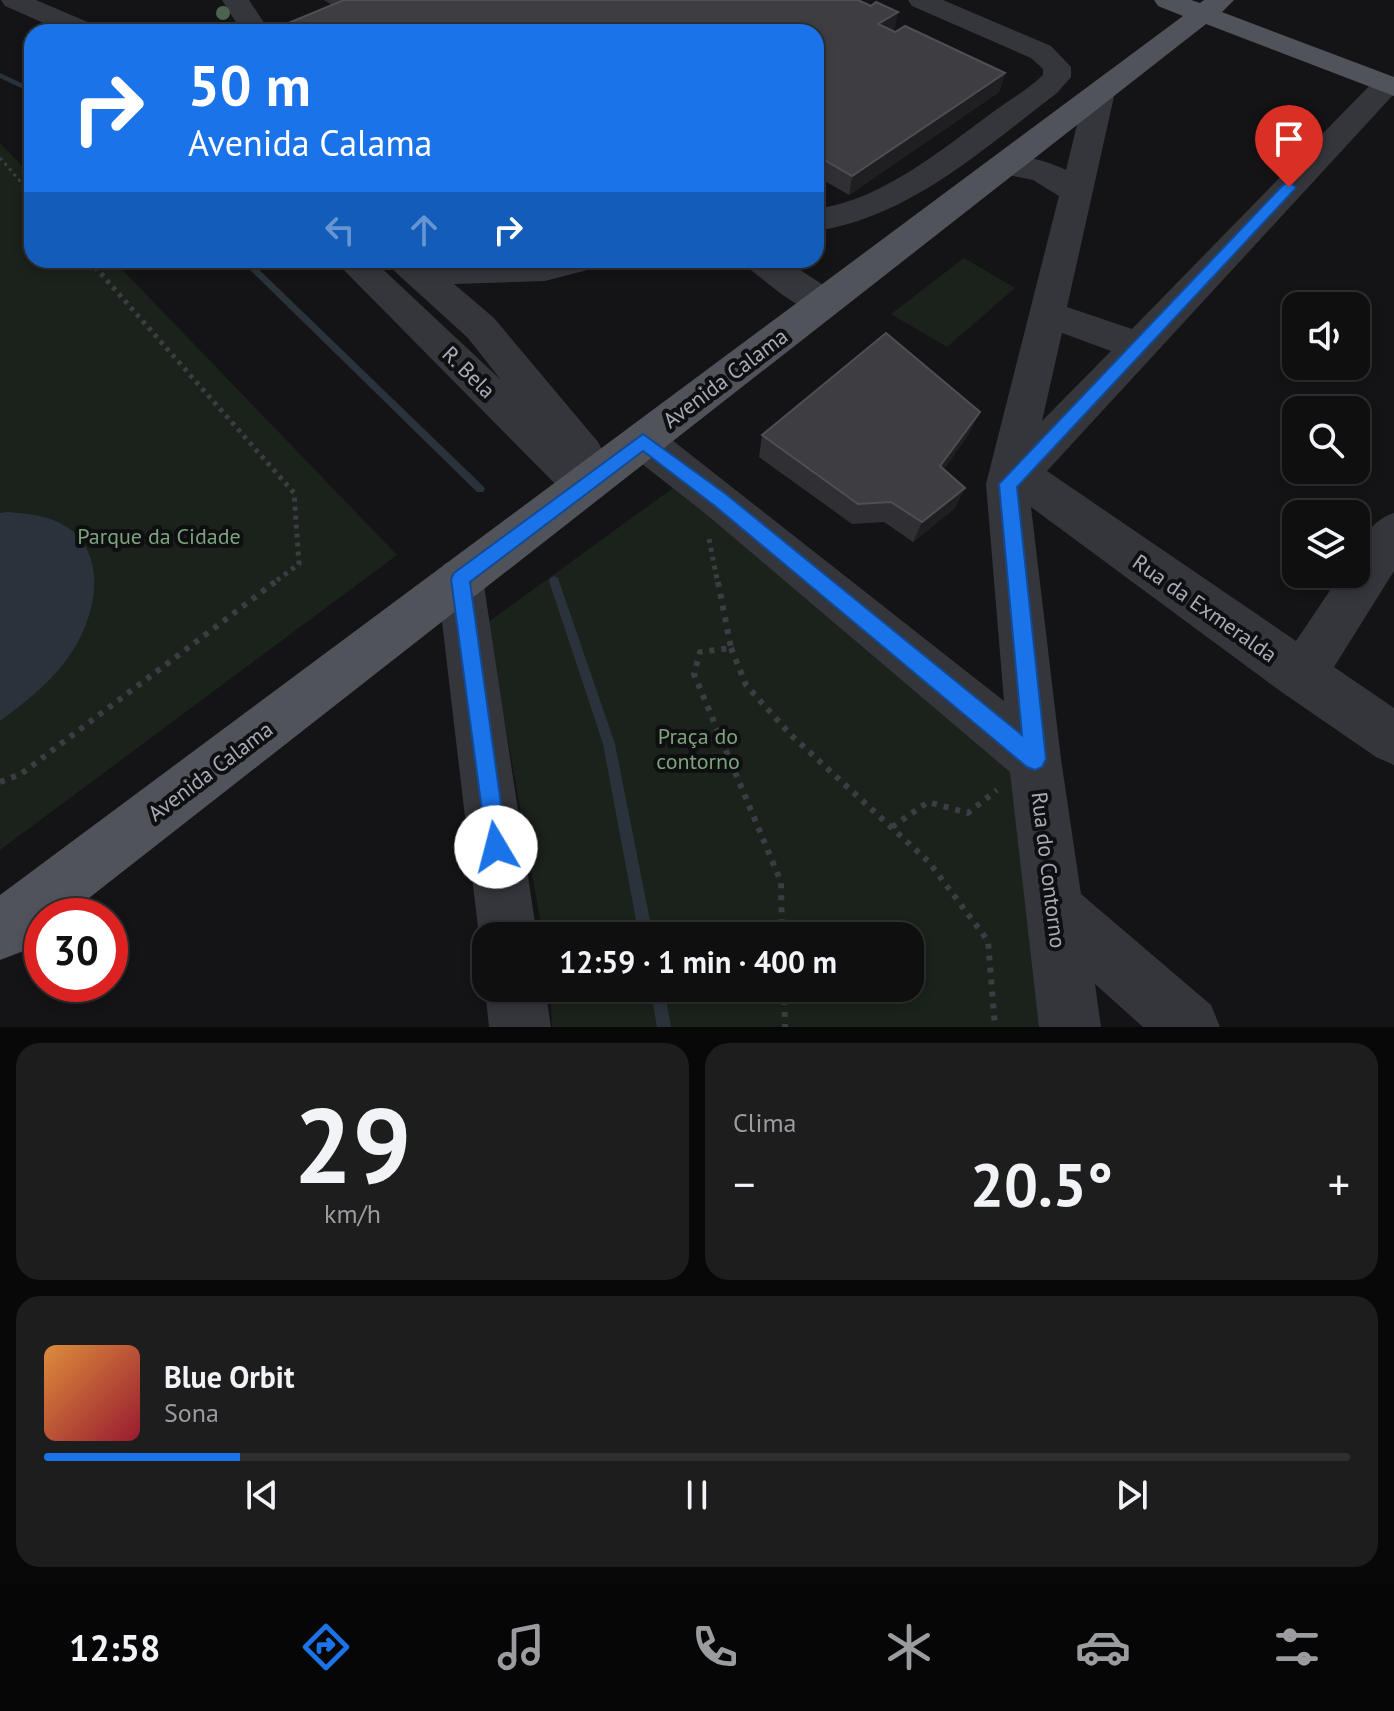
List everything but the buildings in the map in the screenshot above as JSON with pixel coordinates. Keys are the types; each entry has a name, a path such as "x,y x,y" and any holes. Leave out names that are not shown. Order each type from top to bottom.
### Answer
{"main road":[{"path":"1203,3 1392,80"},
{"name":"Avenida Calama","path":"0,931 1100,92 1203,3"}],"street":[{"path":"14,0 69,24"},
{"path":"235,0 252,24"},
{"path":"824,219 842,218 884,201 1057,77 1057,67 1041,52 921,0"},
{"path":"0,16 24,26"},
{"path":"1012,479 1392,80"},
{"name":"Rua do Contorno","path":"1070,1027 1035,759 1012,479 1100,92"},
{"path":"1005,165 1029,167 1055,176 1076,195"},
{"name":"R. Bela","path":"361,268 592,480"},
{"path":"414,268 481,328 553,413 592,480"},
{"path":"501,268 549,268"},
{"path":"772,268 824,303"},
{"path":"1048,314 1139,346"},
{"path":"643,441 721,501 1035,759"},
{"name":"Rua da Exmeralda","path":"1012,479 1394,739"},
{"path":"1301,676 1394,532"},
{"path":"460,579 506,922"},
{"path":"1054,909 1189,1027"},
{"path":"517,1002 520,1027"}],"path":[{"path":"0,158 24,186"},
{"path":"0,782 21,774 299,564 294,493 96,268"},
{"path":"721,501 708,534 731,648 746,685 773,715 929,862 988,941 995,1027"},
{"path":"731,648 700,652 694,674 781,882 782,922"},
{"path":"892,827 928,802 968,813 1035,759"},
{"path":"784,1002 785,1027"}],"green space":[{"name":"Parque da Cidade","path":"0,143 24,168 24,268 121,268 397,555 0,850"},
{"path":"964,258 1015,288 947,347 891,314"},
{"name":"Praça do contorno","path":"677,485 1012,772 1042,1027 552,1027 551,1002 924,1002 924,922 540,922 487,623"}],"shaded area":[{"path":"0,513 48,518 71,530 84,544 94,578 89,615 74,649 42,687 0,721"}],"waterway":[{"path":"0,75 24,87"},
{"path":"252,268 480,489"},
{"path":"554,581 609,744 643,922"},
{"path":"660,1002 664,1027"}],"route":[{"path":"496,847 460,579 643,441 721,501 1035,759 1007,484 1289,187"}]}
